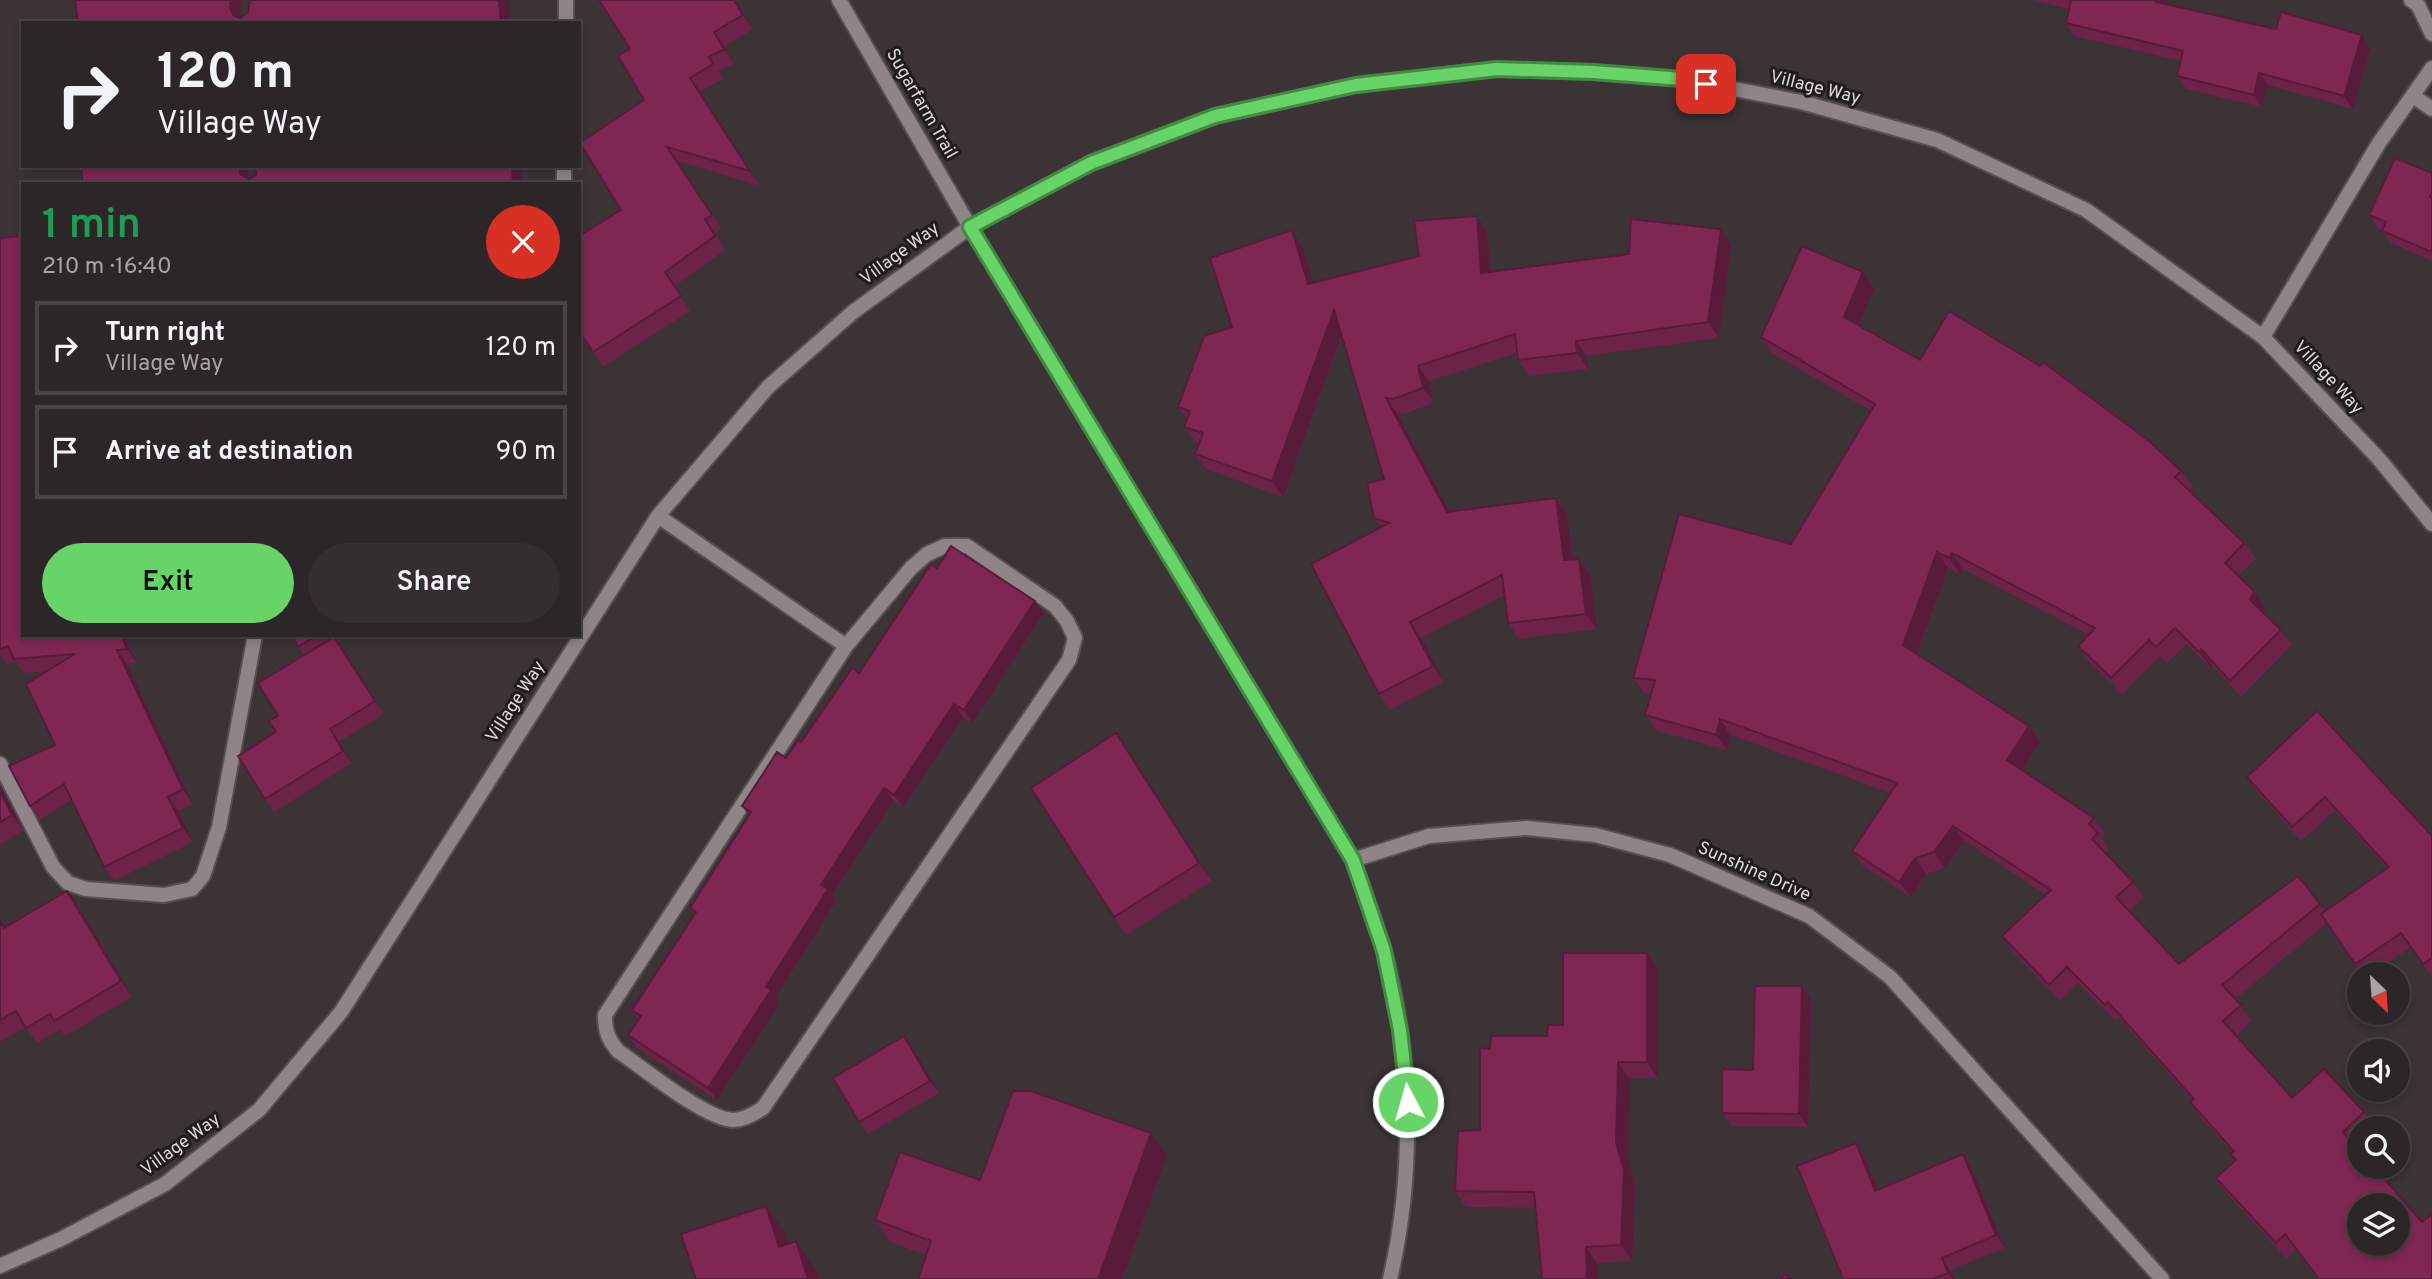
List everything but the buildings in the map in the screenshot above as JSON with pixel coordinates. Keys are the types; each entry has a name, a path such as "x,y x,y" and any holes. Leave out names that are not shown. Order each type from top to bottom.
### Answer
{"street":[{"path":"566,0 566,21"},
{"name":"Sugarfarm Trail","path":"839,0 970,227 1353,860 1384,951 1400,1030 1408,1102 1401,1236 1390,1279"},
{"path":"2411,0 2418,5 2432,34"},
{"path":"2263,337 2379,143 2432,68"},
{"name":"Village Way","path":"581,636 658,516 768,387 853,312 970,227 1091,163 1215,116 1356,85 1497,69 1682,79 1801,102 1937,140 2086,210 2263,337 2379,459 2432,524"},
{"path":"2413,96 2432,109"},
{"path":"658,516 846,646"},
{"path":"967,545 1055,606 1068,621 1074,638 1069,660 763,1108 749,1117 735,1120 714,1117 618,1051 608,1039 605,1015 846,646 911,568 927,554 945,546 967,545"},
{"path":"0,764 53,867 68,883 86,889 164,895 192,890 203,876 219,827 255,637"},
{"name":"Village Way","path":"0,1266 165,1184 258,1110 341,1012 581,637"},
{"name":"Sunshine Drive","path":"1353,860 1429,836 1527,828 1595,835 1670,855 1809,916 1890,977 2162,1279"}],"route":[{"path":"1408,1102 1400,1030 1384,951 1353,860 970,227 1091,163 1215,116 1356,85 1497,69 1593,72 1682,79 1706,84"}]}
